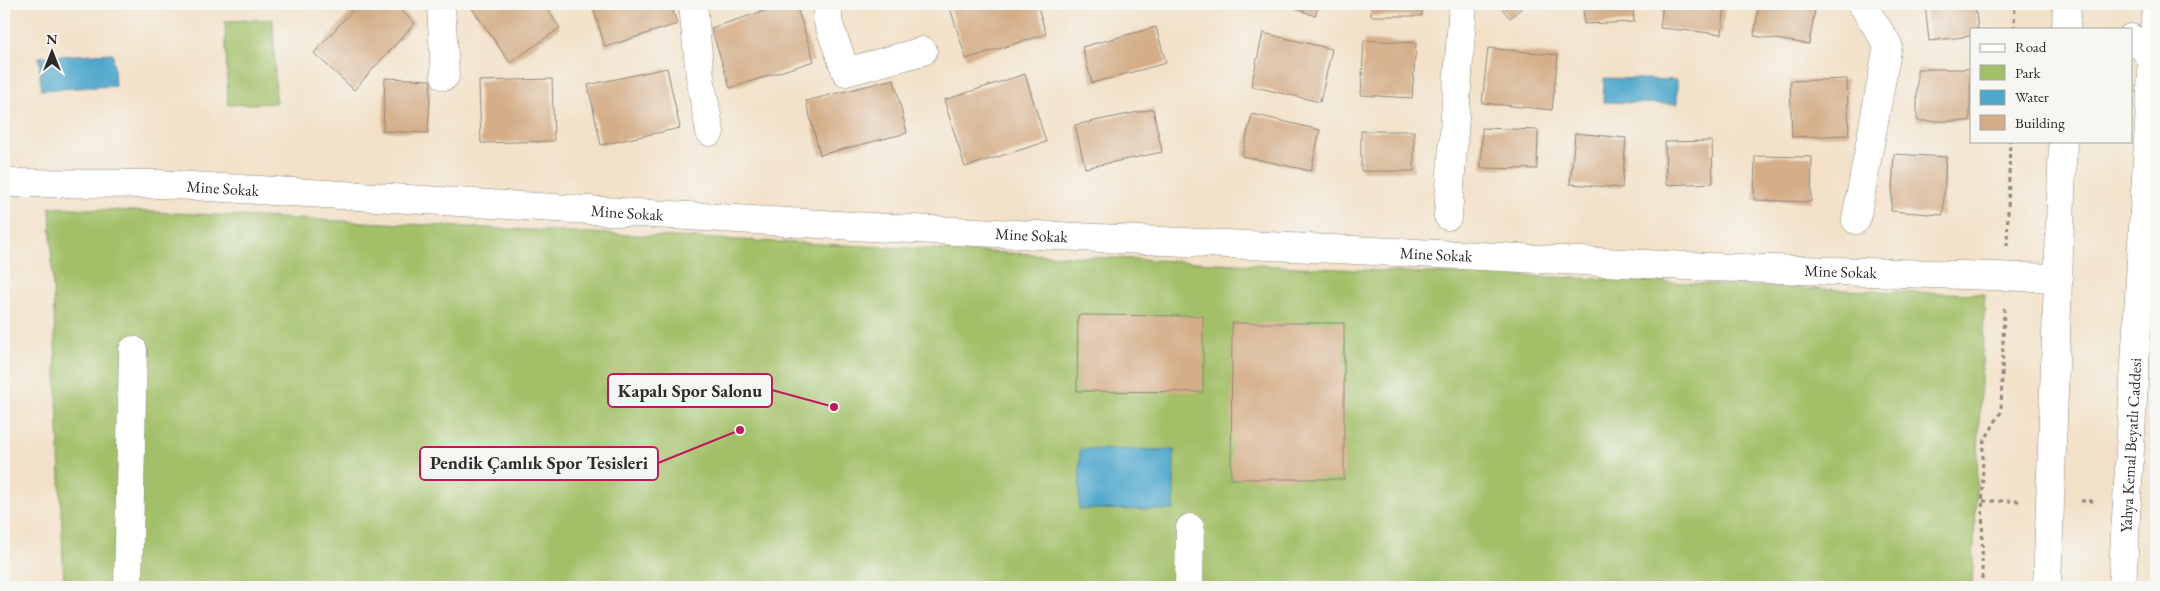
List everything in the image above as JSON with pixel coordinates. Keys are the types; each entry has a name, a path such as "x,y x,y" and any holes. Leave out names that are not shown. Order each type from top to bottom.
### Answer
{"street":[{"path":"440,4 445,76"},
{"path":"693,4 700,77 710,132"},
{"path":"828,4 828,22 846,72 923,51"},
{"path":"1448,216 1463,4"},
{"path":"1856,220 1888,46 1862,4"},
{"path":"2066,28 2067,4"},
{"name":"Yahya Kemal Beyatlı Caddesi","path":"2122,587 2156,4"},
{"path":"2132,39 2145,49 2153,65"},
{"path":"2046,587 2063,142"},
{"name":"Mine Sokak","path":"4,184 159,184 870,227 1709,267 2059,278"},
{"path":"128,587 133,350"},
{"path":"1189,587 1190,528"}],"path":[{"path":"2014,28 2015,4"},
{"path":"1982,587 1983,443 2001,412 2010,142"}],"green space":[{"path":"273,19 276,103 228,105 225,21"},
{"path":"50,207 1425,273 1985,294 1972,587 64,587"}],"water":[{"path":"113,53 115,86 41,90 39,57"},
{"path":"1604,78 1677,80 1677,104 1603,102"},
{"path":"1080,449 1174,450 1174,510 1079,509"}],"building":[{"path":"358,4 394,4 415,23 354,90 314,53"},
{"path":"469,4 544,4 560,28 510,63"},
{"path":"592,4 671,4 677,24 605,47"},
{"path":"786,4 796,4 814,61 730,88 711,28"},
{"path":"949,4 1037,4 1046,34 966,59"},
{"path":"1285,4 1319,4 1315,16"},
{"path":"1371,4 1422,4 1422,16 1371,16"},
{"path":"1498,4 1526,4 1510,18"},
{"path":"1583,4 1633,4 1634,22 1584,24"},
{"path":"1663,4 1725,4 1722,34 1660,28"},
{"path":"1759,4 1816,4 1809,44 1754,36"},
{"path":"1925,4 1975,4 1978,28 1970,28 1970,36 1929,41"},
{"path":"1156,27 1166,63 1092,83 1082,47"},
{"path":"1263,33 1332,49 1320,102 1251,86"},
{"path":"1364,40 1416,43 1412,98 1361,95"},
{"path":"1488,48 1558,55 1552,110 1482,103"},
{"path":"667,68 680,128 601,145 588,85"},
{"path":"1917,69 1970,69 1970,121 1917,121"},
{"path":"1025,74 1046,142 965,167 944,100"},
{"path":"385,78 431,80 428,133 383,131"},
{"path":"552,79 554,141 481,143 479,81"},
{"path":"894,79 907,133 820,155 806,101"},
{"path":"1847,79 1849,135 1792,137 1790,81"},
{"path":"1153,109 1162,152 1085,168 1075,125"},
{"path":"1252,114 1320,130 1311,171 1242,156"},
{"path":"1482,128 1538,130 1537,169 1481,168"},
{"path":"1361,131 1414,131 1414,171 1361,171"},
{"path":"1575,133 1626,138 1622,188 1570,184"},
{"path":"1712,141 1713,183 1666,185 1665,142"},
{"path":"1894,154 1946,157 1943,215 1891,211"},
{"path":"1755,156 1812,157 1811,202 1754,200"},
{"path":"1078,315 1203,316 1203,392 1077,391"},
{"path":"1232,323 1344,323 1344,479 1231,479"}],"place":[{"name":"Kapalı Spor Salonu","path":"834,407"},
{"name":"Pendik Çamlık Spor Tesisleri","path":"740,430"}]}
